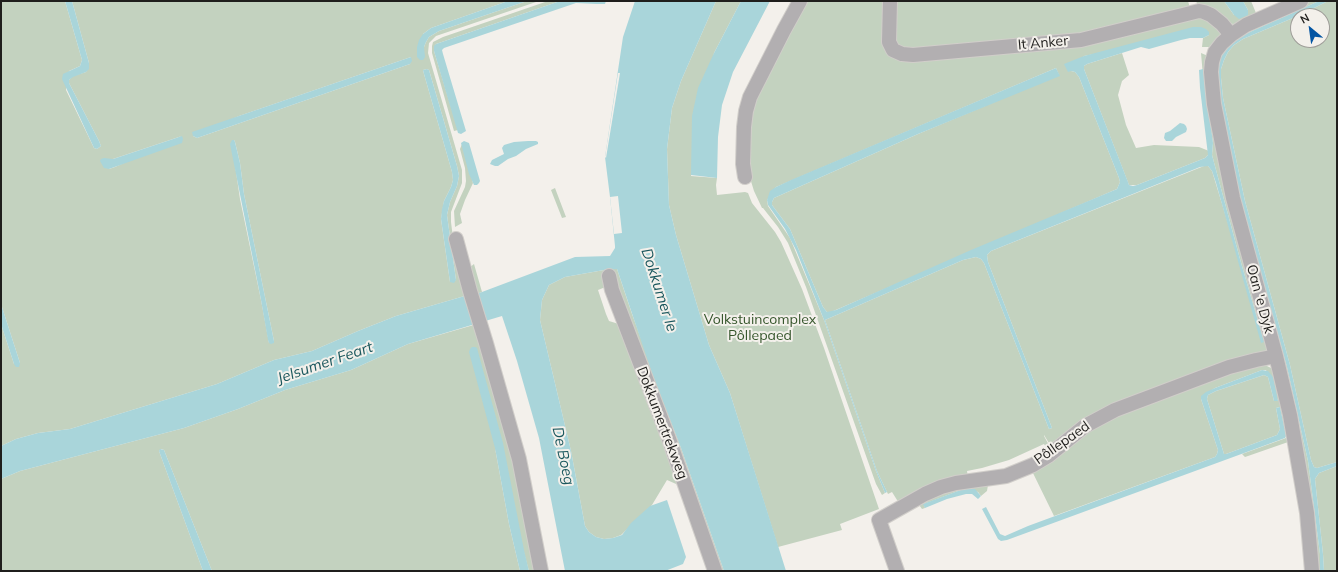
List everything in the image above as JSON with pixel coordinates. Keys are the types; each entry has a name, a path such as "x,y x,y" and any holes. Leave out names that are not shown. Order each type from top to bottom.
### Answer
{"street":[{"path":"745,177 743,164 744,127 750,97 800,1"},
{"name":"It Anker","path":"890,1 888,32 889,42 893,50 902,54 913,55 1081,40 1199,11 1211,15 1231,35"},
{"name":"Oan 'e Dyk","path":"1301,1 1246,25 1231,35 1215,52 1211,72 1214,104 1234,198 1290,415 1308,519 1312,571"},
{"path":"456,239 519,459 540,571"},
{"name":"Dokkumertrekweg","path":"609,276 612,290 669,439 715,571"},
{"name":"Pôllepaed","path":"897,571 878,520 925,494 941,487 956,483 1006,476 1033,465 1048,456 1085,426 1115,410 1229,367 1276,356"}],"green space":[{"path":"1,1 65,1 82,60 80,66 69,71 66,90 94,148 97,149 101,146 99,141 69,83 69,80 73,76 86,72 89,63 72,1 508,1 431,28 423,34 424,53 424,47 429,37 439,31 527,1 539,1 436,36 429,43 428,53 462,170 462,183 451,212 451,222 454,246 468,295 396,316 312,351 274,360 217,384 70,429 38,433 16,439 1,446 1,324 14,364 20,363 1,304","holes":["411,57 410,64 197,138 193,136 239,116","423,70 429,70 459,176 447,215 456,280 450,282 441,219 444,201 453,180 452,172","182,136 109,169 109,159 113,159","234,140 240,163 244,194 274,341 269,343 240,199 235,165"]},
{"path":"548,1 560,1 436,44 434,51 458,130 454,131 432,53 433,42 443,37"},
{"name":"Volkstuincomplex Pôllepaed","path":"716,1 741,1 714,53 691,176 717,178 717,195 748,193 752,203 781,242 802,289 824,348 879,509 840,524 842,530 778,547 730,393 709,345 676,235 669,205 667,149 672,108 681,81"},
{"path":"805,1 885,1 900,59 1198,17 1204,18 1219,30 1220,33 1220,36 1210,47 1202,47 1203,38 1209,35 1209,32 1084,56 1071,71 1075,72 1079,77 1119,178 1120,182 1117,189 831,312 827,312 823,307 790,229 772,205 774,198 918,134 1059,75 1056,68 776,187 767,200 768,206 790,238 824,320 885,493 882,495 876,484 806,287 788,243 778,227 762,208 750,178 748,126 754,100"},
{"path":"895,1 1188,1 1190,8 1080,35 914,51 898,47 893,32"},
{"path":"1196,1 1224,1 1234,15 1248,10 1243,1 1251,1 1256,13 1241,24 1228,23 1198,6"},
{"path":"1309,1 1319,1 1303,8 1293,8"},
{"path":"1328,1 1337,1 1337,462 1317,468 1314,467 1311,460 1290,365 1245,201 1223,98 1221,69 1224,60 1234,45 1243,39 1290,19 1290,48 1330,48 1330,8 1314,8"},
{"path":"1290,9 1290,14 1231,42 1220,58 1218,68 1220,99 1241,202 1287,367 1308,461 1320,554 1320,571 1315,571 1305,470 1287,382 1237,198 1222,129 1215,85 1218,54 1227,42 1248,28"},
{"path":"1122,53 1129,75 1122,81 1118,95 1126,125 1136,148 1154,145 1199,147 1209,151 1205,158 1137,185 1129,185 1084,69 1084,66 1087,64"},
{"path":"1201,53 1208,56 1269,349 1132,400 1052,448 1044,435 1051,449 1048,451 1044,444 1009,460 967,471 968,478 901,503 892,492 888,494 877,471 825,320 963,260 976,257 981,259 984,263 1049,429 1052,428 988,262 987,255 991,251 1204,166 1208,166 1212,171 1264,342 1212,155 1213,143 1204,88"},
{"path":"462,144 473,183 460,214 462,223 455,227 454,211 465,187 466,181 465,168 460,149"},
{"path":"555,188 566,217 562,218 551,190"},
{"path":"474,264 482,292 474,295 469,268"},
{"path":"611,269 617,269 724,571 718,571"},
{"path":"604,270 608,286 598,290 606,314 609,321 622,325 683,487 667,480 652,505 621,535 604,539 596,537 589,532 585,526 571,451 540,320 542,300 549,285 565,277"},
{"path":"477,324 503,416 535,571 529,571 495,448 509,524 520,571 212,571 164,450 161,449 159,451 203,571 1,571 1,479 20,471 184,428 238,409 285,390 351,370 408,344"},
{"path":"1265,365 1273,369 1291,441 1245,457 1242,454 1286,438 1280,407 1276,408 1280,429 1277,435 1224,454 1207,399 1208,395 1264,375 1268,377 1274,401 1278,401 1266,370 1262,370 1215,388 1202,396 1201,399 1218,450 1215,457 1054,516 1031,469 1087,428 1229,370"},
{"path":"1337,466 1337,571 1324,571 1315,479 1319,473"},
{"path":"988,485 987,491 981,496 978,492 966,488 924,504 925,508 922,509 917,502 941,491"}],"water":[{"path":"65,1 72,1 89,63 89,69 86,72 73,77 69,80 69,83 99,141 101,146 97,149 94,148 62,79 63,74 80,66 82,60"},
{"path":"508,1 527,1 439,31 429,37 426,42 424,47 425,57 423,60 420,60 417,57 419,40 423,34 431,28"},
{"path":"560,1 606,1 605,4 576,3 444,48 442,50 466,131 461,134 458,133 434,51 434,46 436,44"},
{"path":"635,1 716,1 681,81 672,108 667,149 669,205 676,235 709,345 730,393 786,571 724,571 681,448 651,370 617,269 565,277 549,285 542,300 540,320 571,451 585,526 589,532 596,537 604,539 613,538 622,535 631,523 650,506 667,500 686,557 683,564 665,571 565,571 539,438 517,361 502,316 408,344 351,370 285,390 238,409 184,428 20,471 1,479 1,446 16,439 38,433 70,429 217,384 274,360 312,351 396,316 468,295 474,295 575,257 610,256 615,246 605,157 623,37"},
{"path":"741,1 770,1 733,72 722,105 718,137 717,178 691,175 692,116 698,88"},
{"path":"1224,1 1243,1 1248,10 1248,15 1239,19 1234,15"},
{"path":"1319,1 1328,1 1314,8 1303,8"},
{"path":"1290,14 1290,19 1243,39 1234,45 1224,60 1221,69 1221,78 1223,98 1245,201 1290,365 1311,460 1314,467 1317,468 1337,462 1337,466 1319,473 1315,479 1324,571 1320,571 1320,554 1308,461 1287,367 1241,202 1220,99 1218,68 1220,58 1231,42"},
{"path":"1193,27 1201,27 1206,29 1209,32 1209,35 1203,38 1190,38 1149,49 1141,47 1087,64 1084,66 1084,69 1129,185 1133,186 1205,158 1208,155 1200,88 1199,70 1203,69 1213,143 1212,155 1264,342 1261,343 1216,183 1212,171 1208,166 1200,167 991,251 987,255 988,262 1052,428 1049,429 984,263 981,259 976,257 963,260 825,320 877,471 887,492 885,493 876,471 824,320 796,250 785,229 768,205 767,200 770,191 791,180 1056,68 1060,76 918,134 774,198 772,205 790,229 823,307 827,312 836,310 971,250 1117,189 1120,182 1119,178 1079,77 1075,72 1068,72 1064,64 1084,56"},
{"path":"411,57 412,61 410,64 197,138 193,136 192,132"},
{"path":"423,70 429,70 459,176 447,215 456,280 454,283 450,282 441,219 444,201 453,180 452,172"},
{"path":"1180,123 1186,126 1186,132 1176,137 1172,141 1166,141 1164,138 1165,133"},
{"path":"182,136 182,143 109,169 104,168 100,161 104,158 113,159"},
{"path":"232,140 235,142 240,163 244,194 274,341 274,343 271,344 268,340 230,144"},
{"path":"464,141 469,143 480,181 477,185 474,185 469,174 461,143"},
{"path":"536,141 538,144 526,149 498,166 490,164 492,160 504,154 502,148 504,145 514,142"},
{"path":"1,304 20,363 19,367 16,367 14,364 1,324"},
{"path":"472,347 477,348 503,443 529,571 520,571 509,524 495,448 469,352"},
{"path":"1262,370 1268,371 1273,377 1278,401 1274,401 1268,377 1264,375 1208,395 1207,399 1224,454 1277,435 1280,429 1276,408 1280,407 1286,436 1285,438 1007,540 1001,541 998,539 982,509 986,507 1000,534 1005,536 1028,526 1215,457 1218,450 1201,396 1215,388"},
{"path":"160,449 164,450 212,571 203,571 159,451"},
{"path":"966,488 975,489 981,496 978,499 972,494 966,494 947,499 925,508 923,504"}],"pier":[{"path":"618,73 620,73 606,158 605,157"},
{"path":"618,196 622,233 614,234 610,197"}],"water label":[{"name":"Dokkumer Ie","path":"659,290"},
{"name":"Jelsumer Feart","path":"325,363"},
{"name":"De Boeg","path":"563,456"}]}
